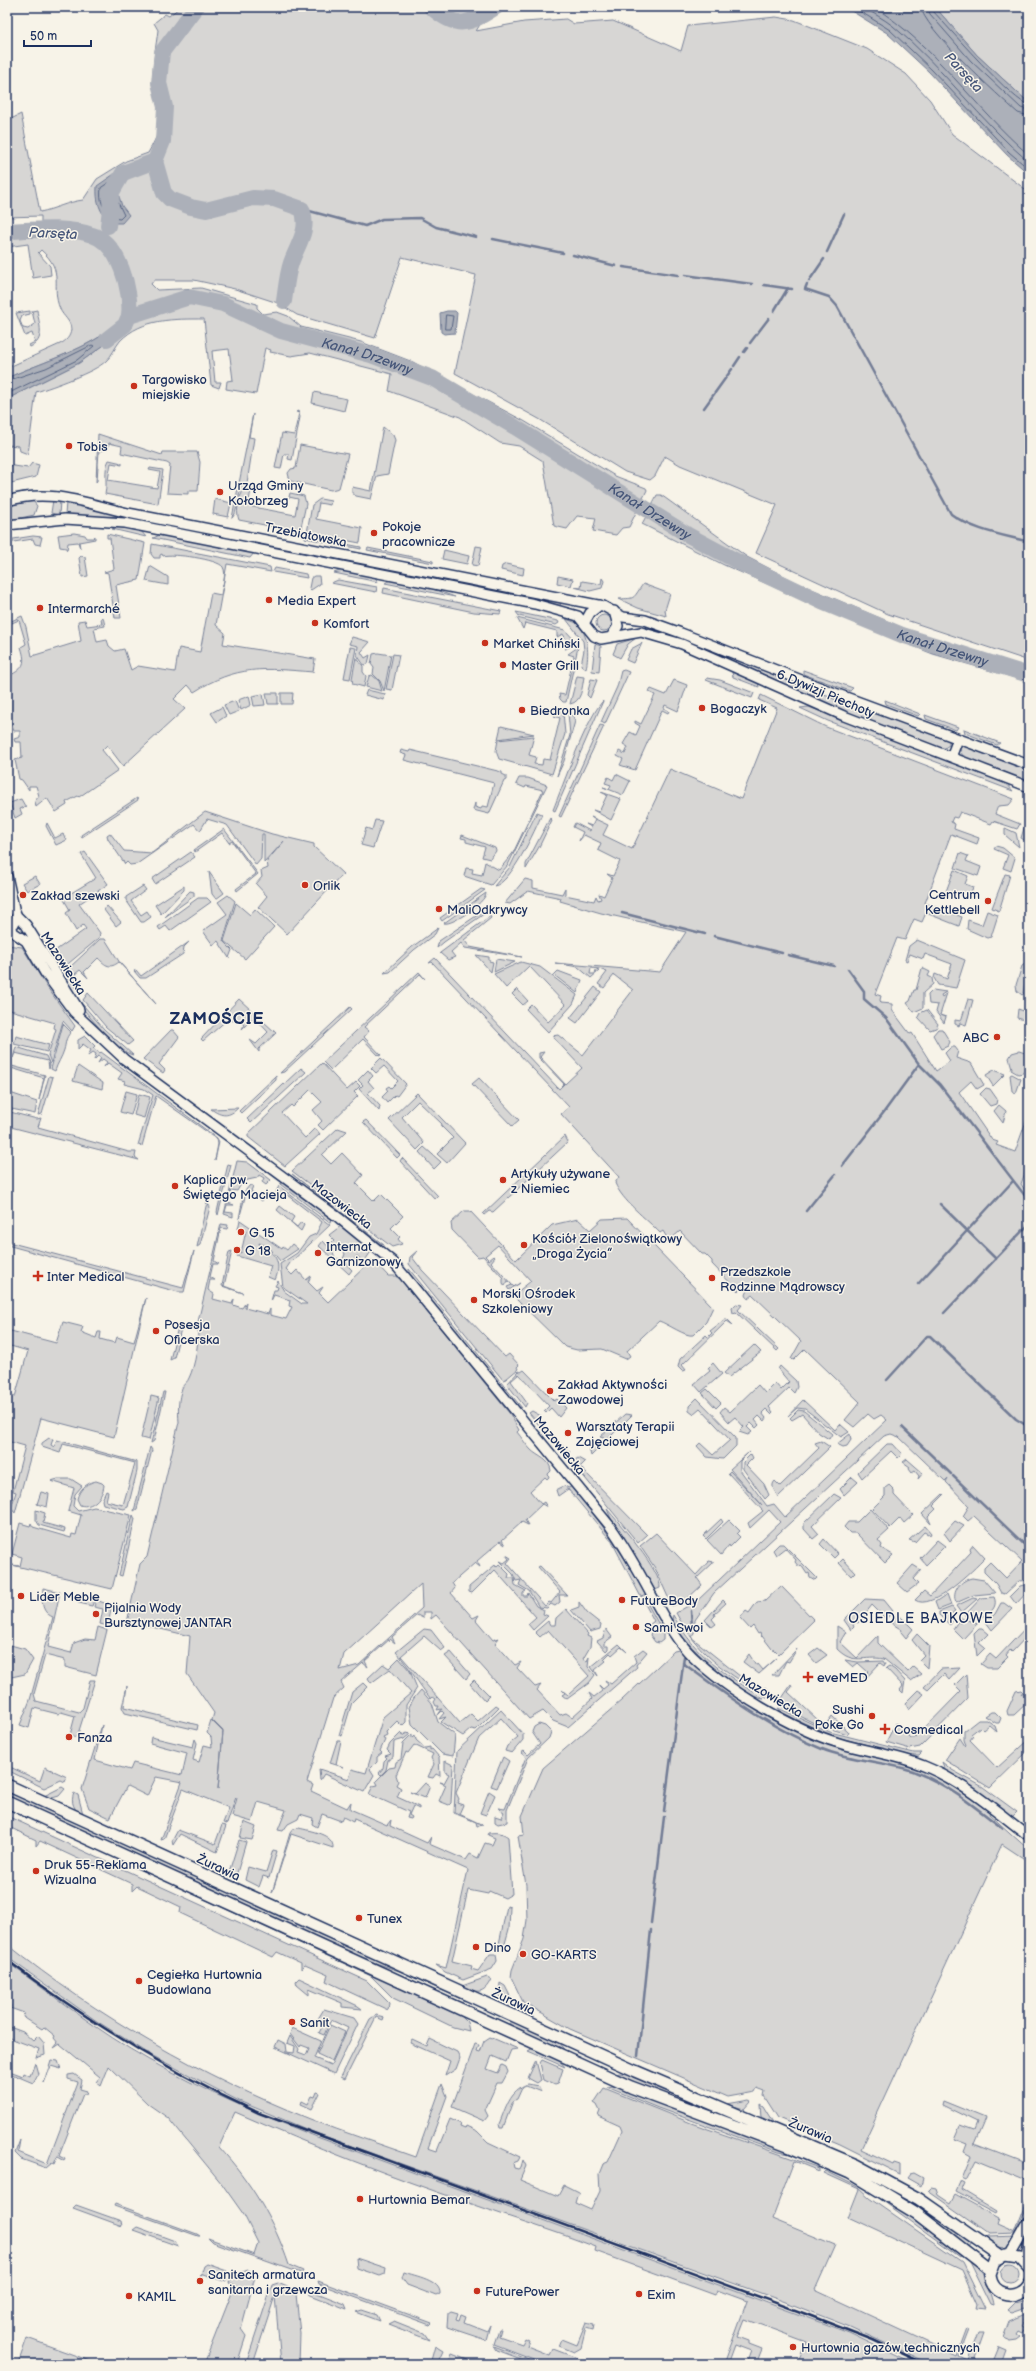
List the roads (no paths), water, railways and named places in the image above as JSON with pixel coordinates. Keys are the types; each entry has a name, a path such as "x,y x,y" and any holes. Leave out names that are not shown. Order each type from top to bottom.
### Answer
{"main road":[{"name":"Żurawia","path":"7,1785 622,2066 856,2165 919,2200 1006,2255 1018,2256 1027,2264"},
{"name":"Żurawia","path":"7,1802 631,2088 788,2146 850,2173 916,2213 991,2271"},
{"path":"1006,2255 994,2263 991,2271 992,2282 1001,2292 1011,2294 1027,2288"}],"street":[{"name":"Trzebiatowska","path":"7,501 36,495 61,496 118,510 600,606"},
{"name":"Trzebiatowska","path":"7,525 65,519 125,523 535,604 578,616 585,622"},
{"path":"600,606 614,611 618,626 611,638 597,638 585,622 590,613 600,606"},
{"name":"6 Dywizji Piechoty","path":"614,611 623,617 645,620 681,633 1029,765"},
{"name":"6 Dywizji Piechoty","path":"611,638 641,632 658,635 698,650 844,716 1029,787"},
{"path":"951,757 958,738"},
{"path":"7,876 14,924 7,928"},
{"name":"Mazowiecka","path":"13,909 26,925 88,1025"},
{"name":"Mazowiecka","path":"7,928 26,941 63,998 88,1025 139,1070 339,1218 393,1262 607,1522 629,1554 671,1631 694,1658 746,1696 810,1733 843,1744 909,1760 934,1770 969,1792 1029,1836"},
{"path":"1006,2255 1029,2221"},
{"path":"1027,2264 1029,2242"}],"water":[{"path":"845,7 935,7 977,55 1029,103 1029,174 1007,155 929,72 887,33"},
{"path":"120,170 125,176 118,193 122,206 129,215 122,223 110,223 99,206 97,186"},
{"path":"455,311 457,313 455,333 444,334 441,332 440,313"},
{"path":"120,322 128,328 79,363 7,399 7,378 80,348 107,332"}],"waterway":[{"path":"108,226 112,192 123,173 155,161 163,141 165,107 159,83 162,52 196,7"},
{"path":"431,7 448,19 456,22 470,21 496,7"},
{"name":"Kanał Drzewny","path":"155,161 164,193 170,199 191,207 206,210 253,198 274,199 302,209 305,223 304,230 290,268 284,301"},
{"path":"302,209 365,226 382,219 420,218 436,227 476,237"},
{"path":"839,225 844,214"},
{"path":"827,252 838,228"},
{"name":"Parsęta","path":"7,231 50,229 72,230 92,235 101,240 110,248 122,269 128,294 129,316"},
{"path":"493,239 563,253"},
{"path":"573,255 616,266"},
{"path":"809,281 824,259"},
{"path":"623,267 678,275"},
{"path":"685,275 752,284"},
{"path":"807,284 805,289 829,297 837,306 951,514 959,520 978,528 1029,542"},
{"path":"764,285 792,289"},
{"path":"774,311 788,288"},
{"name":"Kanał Drzewny","path":"107,339 125,325 129,316 189,297 223,304 281,331 371,355 432,378 515,427 688,535 744,565 822,602 902,635 1029,675"},
{"path":"750,343 769,318"},
{"path":"744,352 747,348"},
{"path":"734,366 740,357"},
{"path":"704,408 732,369"},
{"path":"622,913 705,934"},
{"path":"714,936 782,953"},
{"path":"788,955 834,966"},
{"path":"848,969 864,991 864,999 886,1018 919,1064 940,1085 1029,1201"},
{"path":"842,1166 919,1064"},
{"path":"806,1211 835,1175"},
{"path":"918,1284 1013,1181"},
{"path":"940,1204 996,1259"},
{"path":"944,1313 1029,1224"},
{"path":"887,1380 927,1336 930,1336 1016,1419 1029,1427"},
{"path":"902,1427 951,1474"},
{"path":"953,1476 1029,1549"},
{"path":"691,1611 692,1627"},
{"path":"664,1811 684,1657"},
{"path":"683,1663 733,1699 785,1732 833,1753 856,1759 891,1765 925,1776 960,1796 1002,1828"},
{"path":"651,1923 664,1817"},
{"path":"638,2056 651,1930"}],"railway":[{"path":"7,1960 67,2003 129,2044 193,2080 259,2113 806,2314 873,2340 924,2364"}],"place":[{"name":"Targowisko miejskie","path":"134,386"},
{"name":"Tobis","path":"69,446"},
{"name":"Urząd Gminy Kołobrzeg","path":"220,492"},
{"name":"Pokoje pracownicze","path":"374,533"},
{"name":"Media Expert","path":"269,600"},
{"name":"Intermarché","path":"40,608"},
{"name":"Komfort","path":"315,623"},
{"name":"Market Chiński","path":"485,643"},
{"name":"Master Grill","path":"503,665"},
{"name":"Bogaczyk","path":"702,708"},
{"name":"Biedronka","path":"522,710"},
{"name":"Orlik","path":"305,885"},
{"name":"Zakład szewski","path":"23,895"},
{"name":"Centrum Kettlebell","path":"988,901"},
{"name":"MaliOdkrywcy","path":"439,909"},
{"name":"ABC","path":"997,1037"},
{"name":"Artykuły używane z Niemiec","path":"503,1180"},
{"name":"Kaplica pw. Świętego Macieja","path":"175,1186"},
{"name":"G 15","path":"241,1232"},
{"name":"Kościół Zielonoświątkowy „Droga Życia”","path":"524,1245"},
{"name":"G 18","path":"237,1250"},
{"name":"Internat Garnizonowy","path":"318,1253"},
{"name":"Inter Medical","path":"38,1276"},
{"name":"Przedszkole Rodzinne Mądrowscy","path":"712,1278"},
{"name":"Morski Ośrodek Szkoleniowy","path":"474,1300"},
{"name":"Posesja Oficerska","path":"156,1331"},
{"name":"Zakład Aktywności Zawodowej","path":"550,1391"},
{"name":"Warsztaty Terapii Zajęciowej","path":"568,1433"},
{"name":"Lider Meble","path":"21,1596"},
{"name":"FutureBody","path":"622,1600"},
{"name":"Pijalnia Wody Bursztynowej JANTAR","path":"96,1614"},
{"name":"Sami Swoi","path":"636,1627"},
{"name":"eveMED","path":"808,1677"},
{"name":"Sushi Poke Go","path":"872,1716"},
{"name":"Cosmedical","path":"885,1729"},
{"name":"Fanza","path":"69,1737"},
{"name":"Druk 55-Reklama Wizualna","path":"36,1871"},
{"name":"Tunex","path":"359,1918"},
{"name":"Dino","path":"476,1947"},
{"name":"GO-KARTS","path":"523,1954"},
{"name":"Cegiełka Hurtownia Budowlana","path":"139,1981"},
{"name":"Sanit","path":"292,2022"},
{"name":"Hurtownia Bemar","path":"360,2199"},
{"name":"Sanitech armatura sanitarna i grzewcza","path":"200,2281"},
{"name":"FuturePower","path":"477,2291"},
{"name":"Exim","path":"639,2294"},
{"name":"KAMIL","path":"129,2296"},
{"name":"Hurtownia gazów technicznych","path":"793,2347"}],"district":[{"name":"ZAMOŚCIE","path":"217,1018"},
{"name":"OSIEDLE BAJKOWE","path":"921,1618"}]}
